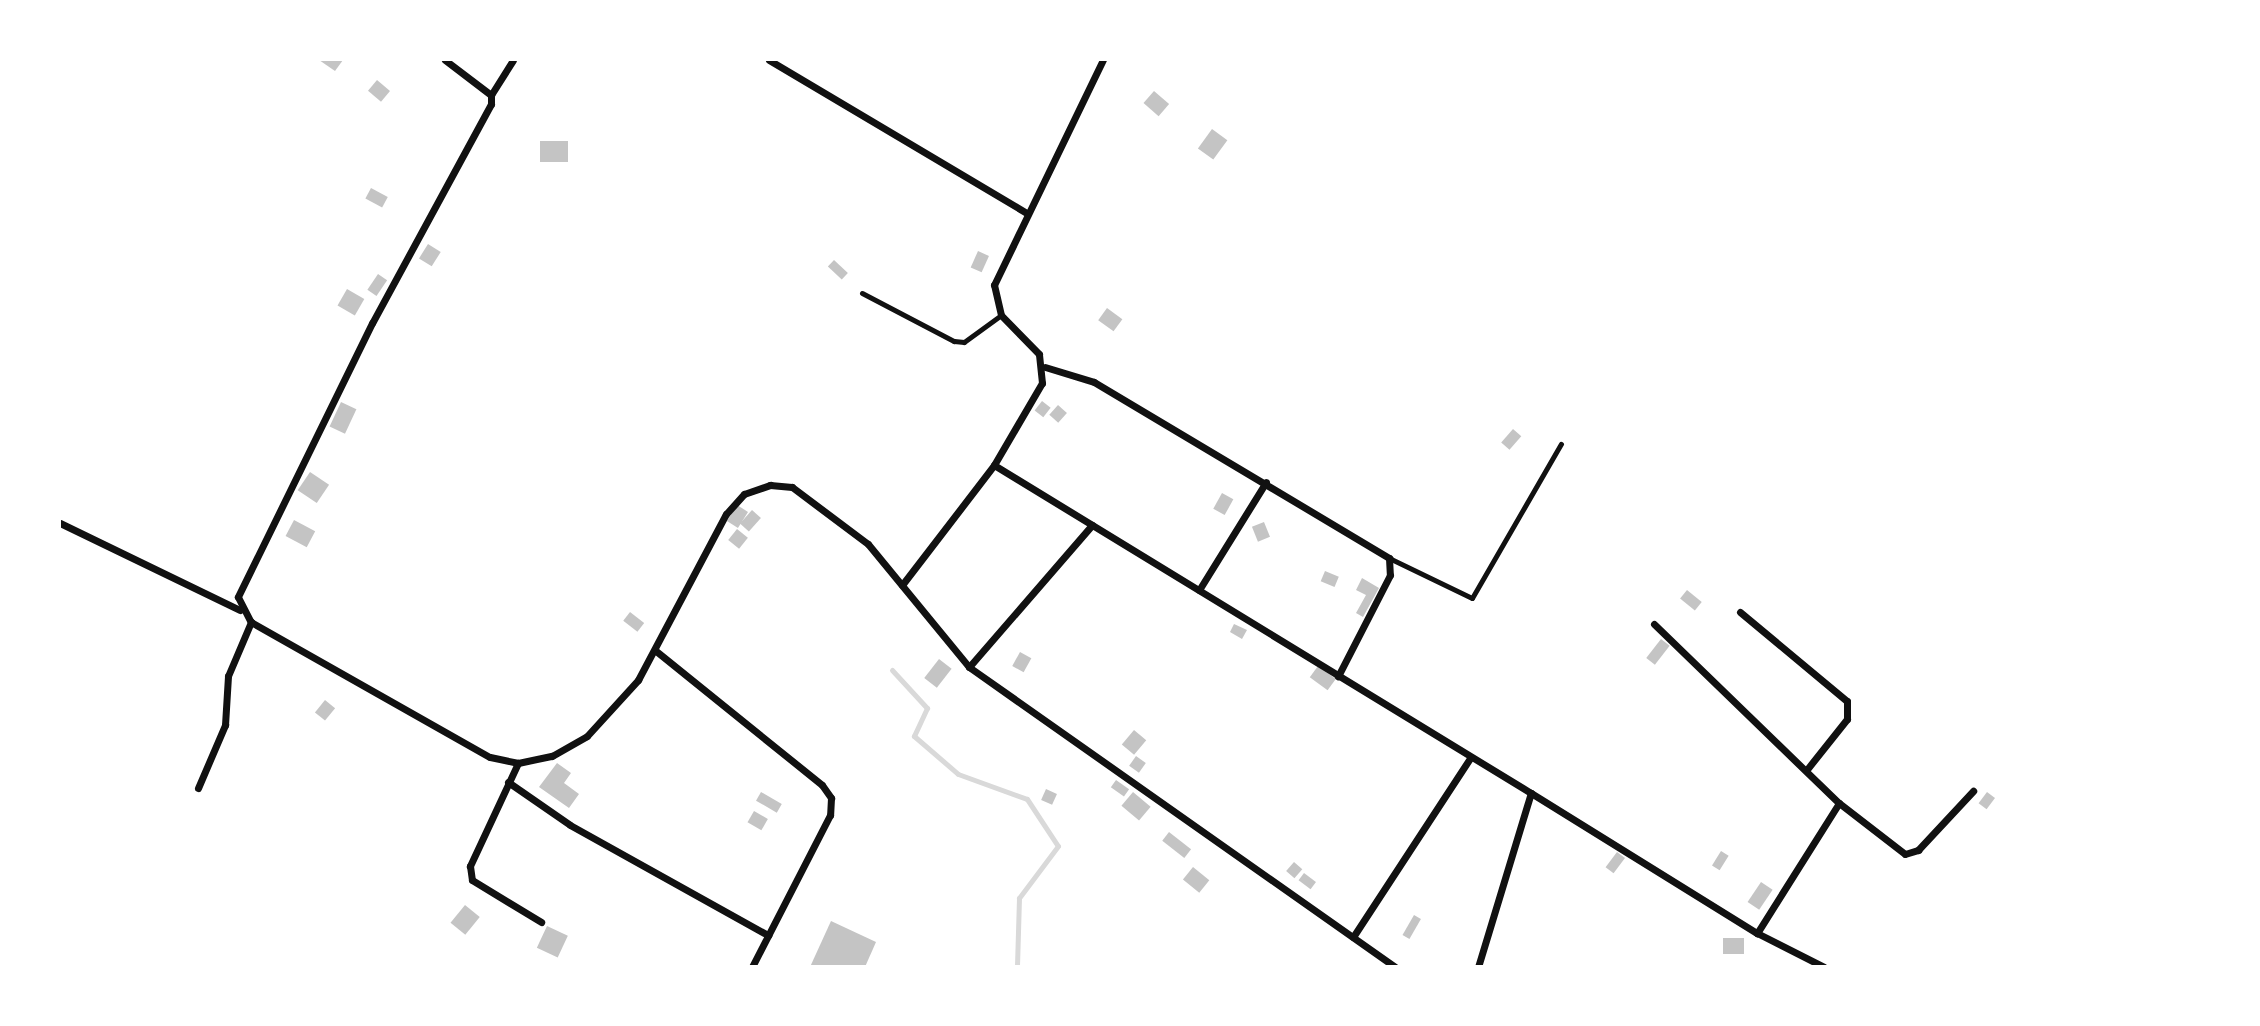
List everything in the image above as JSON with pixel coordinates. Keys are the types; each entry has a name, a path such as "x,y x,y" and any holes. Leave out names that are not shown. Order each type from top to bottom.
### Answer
{"street":[{"path":"444,60 491,95"},
{"path":"240,610 238,597 372,323 491,95 513,60"},
{"path":"769,60 1028,214"},
{"path":"1103,60 994,285 1001,315 1045,367 1094,382 1266,482 1389,558 1390,575 1338,676"},
{"path":"902,585 994,465 1042,383 1045,367"},
{"path":"994,465 1757,933 1824,967"},
{"path":"1199,590 1266,482"},
{"path":"60,523 240,610 251,622 490,757 518,763 552,757 587,736 656,651 726,513 744,494 770,485 792,487 849,525 969,667 1395,967"},
{"path":"969,667 1092,525"},
{"path":"1740,612 1847,701 1847,719 1808,768"},
{"path":"198,788 225,725 228,676 251,622"},
{"path":"1654,624 1808,768 1839,803 1905,854 1918,850 1973,791"},
{"path":"656,651 822,785 831,798 830,815 752,967"},
{"path":"1353,937 1471,757"},
{"path":"518,763 470,866 472,880 541,922"},
{"path":"508,782 570,825 768,935"},
{"path":"1478,967 1531,793"},
{"path":"1757,933 1839,803"}],"lane":[{"path":"862,293 954,341 973,337 1001,315"},
{"path":"1389,558 1472,598 1561,444"}],"building":[{"path":"319,60 343,60 335,71"},
{"path":"377,80 390,91 381,102 368,91"},
{"path":"1154,91 1169,104 1159,116 1144,103"},
{"path":"1212,129 1227,140 1213,160 1198,148"},
{"path":"540,141 568,141 568,162 540,162"},
{"path":"371,188 388,197 382,208 365,199"},
{"path":"428,244 441,252 432,266 419,258"},
{"path":"978,251 989,256 982,272 971,267"},
{"path":"834,260 848,273 842,280 828,267"},
{"path":"378,274 387,280 376,296 367,290"},
{"path":"347,289 364,299 355,315 338,305"},
{"path":"1107,308 1122,319 1114,331 1098,320"},
{"path":"1042,401 1051,408 1043,417 1035,410"},
{"path":"341,402 356,409 345,434 330,426"},
{"path":"1058,405 1067,413 1058,423 1049,415"},
{"path":"1513,429 1521,436 1509,450 1501,443"},
{"path":"310,472 329,485 317,503 298,490"},
{"path":"1222,493 1233,499 1225,515 1213,509"},
{"path":"737,505 748,512 738,528 727,521"},
{"path":"752,510 761,518 749,531 740,523"},
{"path":"294,520 315,531 307,547 286,536"},
{"path":"1264,522 1270,537 1258,542 1252,527"},
{"path":"737,529 748,538 739,549 728,540"},
{"path":"1325,571 1339,577 1335,587 1321,581"},
{"path":"1362,578 1379,588 1363,617 1356,613 1366,595 1356,590"},
{"path":"1687,590 1702,602 1695,611 1680,599"},
{"path":"630,612 644,623 637,632 623,621"},
{"path":"1234,624 1247,630 1242,639 1230,632"},
{"path":"1661,639 1670,646 1655,665 1646,658"},
{"path":"1020,652 1031,658 1024,672 1012,666"},
{"path":"939,659 952,669 937,688 924,678"},
{"path":"1318,666 1336,679 1328,690 1310,677"},
{"path":"325,700 335,708 325,721 315,712"},
{"path":"1134,730 1146,740 1134,755 1122,745"},
{"path":"1136,756 1146,763 1139,773 1129,766"},
{"path":"557,763 571,773 564,783 579,794 569,808 539,787"},
{"path":"1116,780 1129,789 1124,797 1111,787"},
{"path":"1046,789 1057,794 1052,805 1041,800"},
{"path":"761,792 782,804 777,813 756,801"},
{"path":"1133,792 1151,807 1139,821 1121,806"},
{"path":"1987,792 1995,798 1987,809 1979,803"},
{"path":"754,811 768,819 761,830 748,822"},
{"path":"1169,832 1191,849 1184,858 1162,841"},
{"path":"1721,851 1729,856 1720,870 1712,865"},
{"path":"1617,852 1625,858 1614,873 1606,867"},
{"path":"1294,862 1302,869 1294,878 1286,871"},
{"path":"1193,867 1209,880 1199,893 1183,879"},
{"path":"1304,873 1316,882 1311,889 1299,880"},
{"path":"1761,882 1773,890 1759,910 1748,902"},
{"path":"465,905 480,917 465,935 451,923"},
{"path":"1414,915 1421,919 1409,939 1402,935"},
{"path":"831,921 876,942 865,967 810,967"},
{"path":"547,926 568,936 558,957 537,948"},
{"path":"1723,938 1744,938 1744,954 1723,954"}],"waterway":[{"path":"892,670 927,708 914,736 958,774 1027,799 1058,846 1019,898 1017,967"}]}
